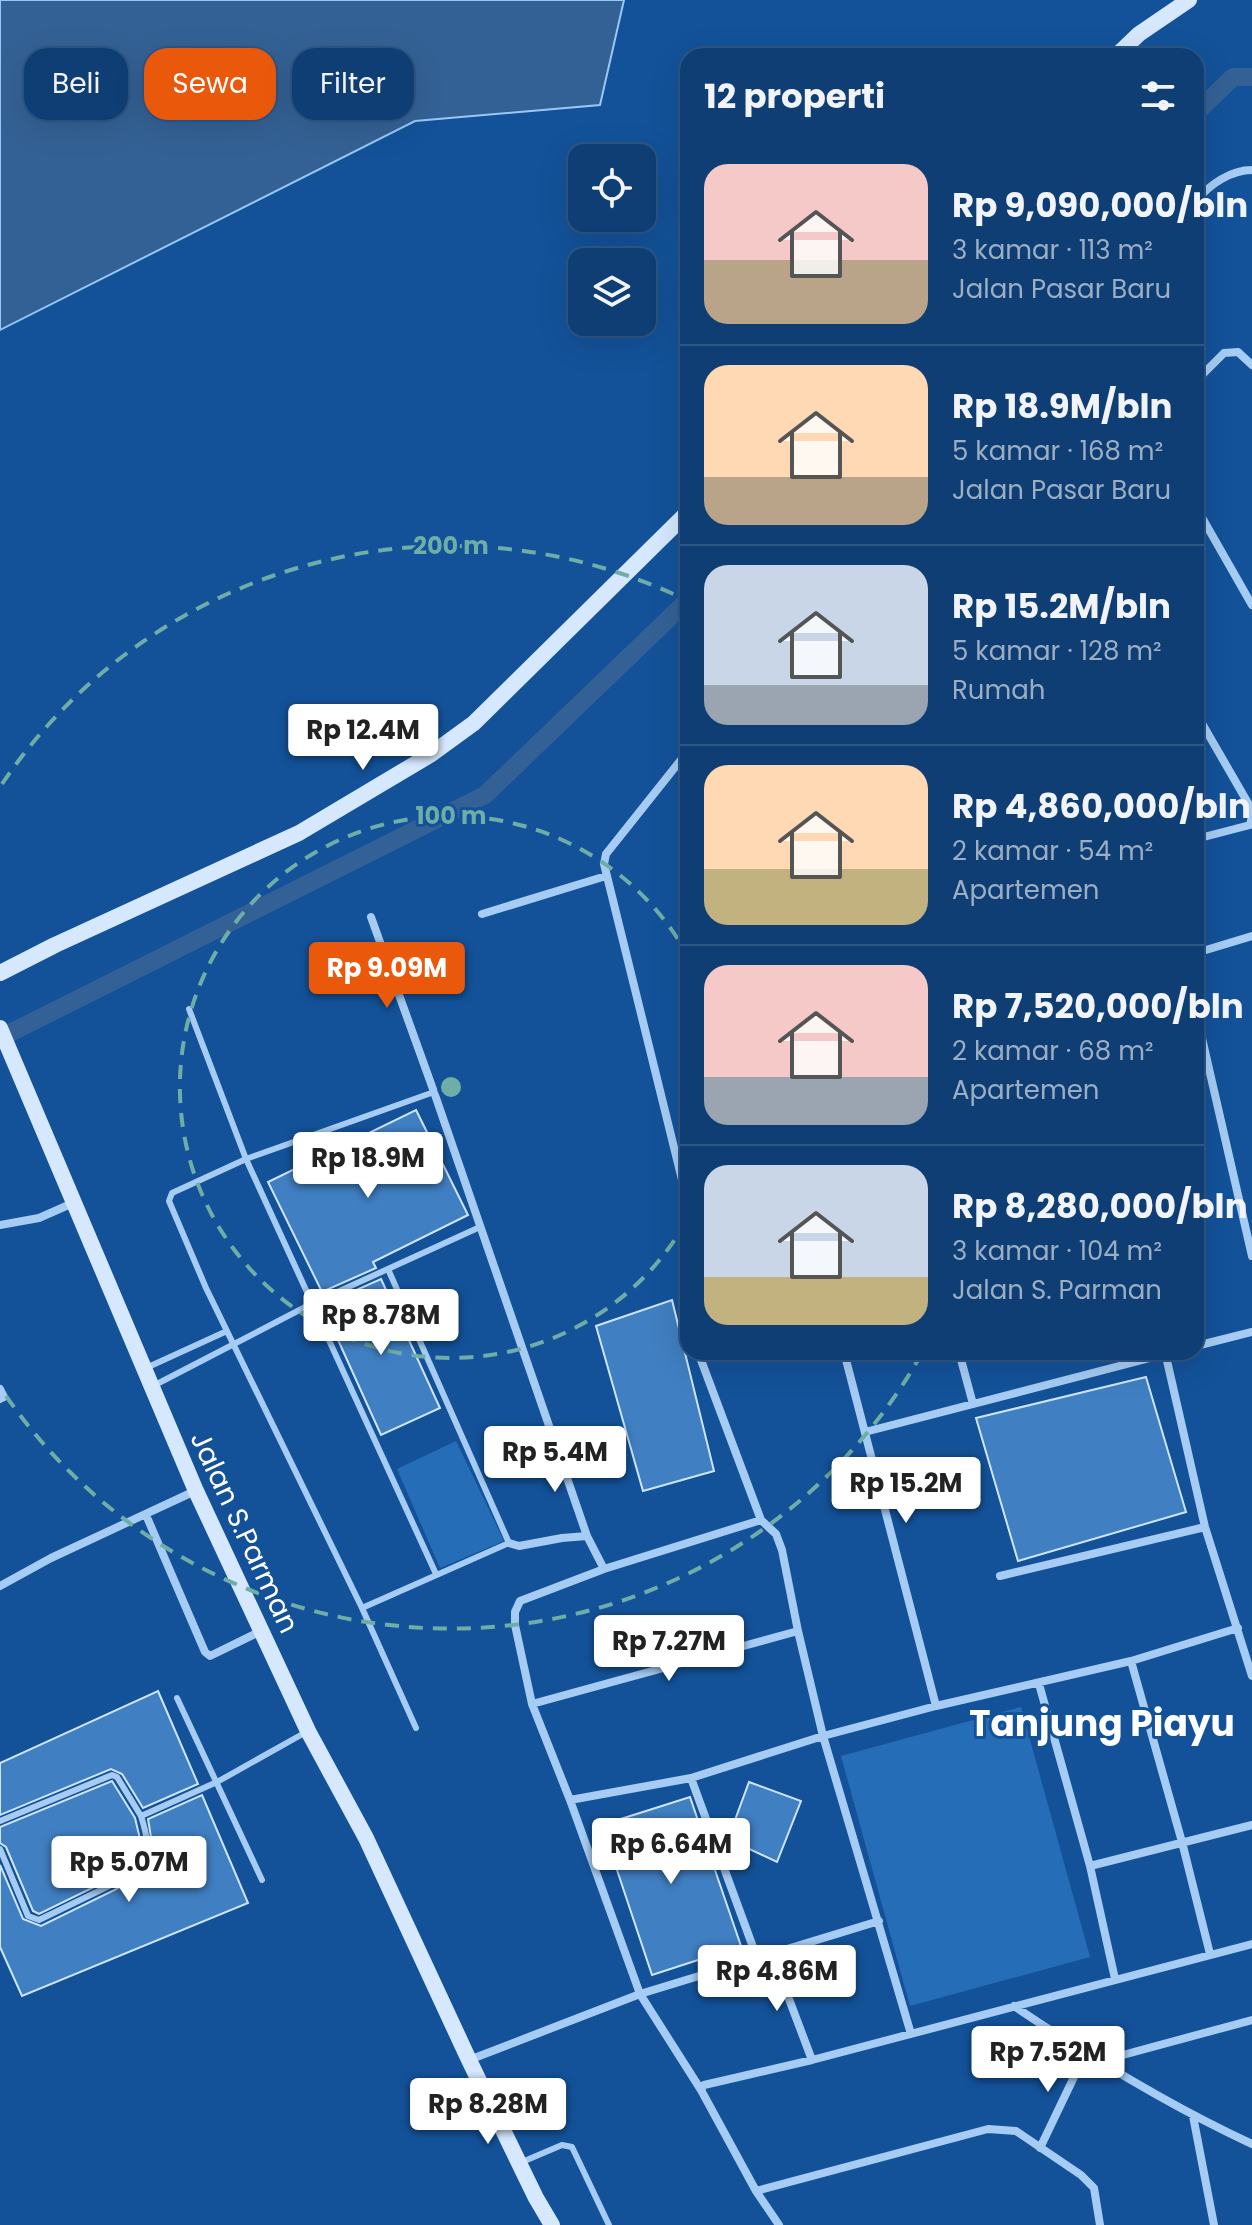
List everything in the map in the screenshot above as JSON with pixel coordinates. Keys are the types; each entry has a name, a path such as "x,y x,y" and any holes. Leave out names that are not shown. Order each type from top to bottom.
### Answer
{"main road":[{"path":"1124,48 1139,34 1189,0"},
{"path":"0,973 299,833 430,755 474,723 680,520"},
{"name":"Jalan S.Parman","path":"0,1028 196,1491 308,1731 366,1838 466,2054 552,2225"}],"street":[{"path":"1204,191 1223,177 1252,170"},
{"path":"1204,373 1224,353 1238,352 1252,365"},
{"path":"1204,525 1252,605"},
{"path":"1204,727 1252,810"},
{"path":"680,764 606,854 606,876 680,1172"},
{"path":"1204,837 1250,825 1252,816"},
{"path":"482,914 606,876"},
{"path":"371,917 587,1536 604,1569"},
{"path":"1204,951 1252,936"},
{"path":"1204,1047 1252,1256"},
{"path":"0,1225 39,1218 73,1203"},
{"path":"1204,1344 1252,1332"},
{"path":"701,1360 761,1520 776,1534 782,1550 823,1736 911,2034"},
{"path":"846,1360 936,1706"},
{"path":"961,1360 973,1404"},
{"path":"865,1432 1141,1360"},
{"path":"1169,1360 1205,1527 1252,1676"},
{"path":"0,1586 51,1558 196,1491"},
{"path":"146,1515 205,1652 210,1656 262,1631"},
{"path":"761,1520 604,1569 520,1601 515,1612 515,1625 532,1704 640,1994 701,2090 756,2191 779,2225"},
{"path":"1000,1576 1205,1527"},
{"path":"509,1543 519,1546 587,1536"},
{"path":"570,1800 691,1778 823,1736 936,1706 1131,1661 1238,1628"},
{"path":"532,1704 798,1631"},
{"path":"1131,1661 1210,1954"},
{"path":"1039,1684 1090,1866 1115,1979"},
{"path":"691,1778 757,1958"},
{"path":"1090,1866 1252,1825"},
{"path":"466,2054 640,1994 879,1921"},
{"path":"701,2090 704,2085 812,2060 1252,1944"},
{"path":"772,1954 812,2060"},
{"path":"1014,2006 1097,2062 1193,2116 1252,2143"},
{"path":"1097,2062 1252,2020"},
{"path":"1040,2148 1085,2054"},
{"path":"1193,2116 1214,2225"},
{"path":"756,2191 988,2129 1016,2131 1081,2175 1094,2188 1100,2225"}],"lane":[{"path":"189,1009 246,1159 436,1574"},
{"path":"416,1728 362,1608 233,1345 169,1201 172,1193 246,1159 434,1092"},
{"path":"151,1387 311,1304 480,1227"},
{"path":"362,1608 509,1543 388,1269"},
{"path":"142,1369 227,1331"},
{"path":"177,1698 262,1880"},
{"path":"141,1816 217,1782 308,1731"},
{"path":"0,1821 112,1775 117,1777 141,1816 148,1838 148,1855 144,1869 39,1920 28,1916 0,1849"},
{"path":"0,1876 9,1872"},
{"path":"519,2163 562,2145 572,2147 609,2225"}],"shaded area":[{"path":"0,0 624,0 600,105 415,121 0,330"},
{"path":"456,1441 504,1541 440,1568 397,1469"},
{"path":"1021,1707 1090,1957 910,2006 841,1756"}],"building":[{"path":"416,1110 468,1215 373,1262 376,1268 322,1292 268,1182"},
{"path":"381,1279 440,1408 381,1435 324,1309 329,1307 327,1303"},
{"path":"672,1300 680,1333 680,1360 687,1360 714,1471 643,1491 596,1326"},
{"path":"1146,1377 1186,1512 1018,1561 976,1418"},
{"path":"158,1691 198,1784 143,1808 122,1774 111,1769 0,1815 0,1763"},
{"path":"112,1781 135,1818 141,1843 139,1865 39,1914 33,1911 6,1847 0,1843 0,1827"},
{"path":"749,1782 801,1801 777,1862 728,1839"},
{"path":"202,1795 248,1903 22,1996 0,1947 0,1865 23,1919 41,1926 147,1874 153,1849 148,1819"},
{"path":"690,1797 741,1946 652,1975 602,1825"}],"waterway":[{"path":"1204,105 1233,77 1252,77"},
{"path":"0,1038 485,795 680,608"}],"district":[{"name":"Tanjung Piayu","path":"1102,1723"}]}
